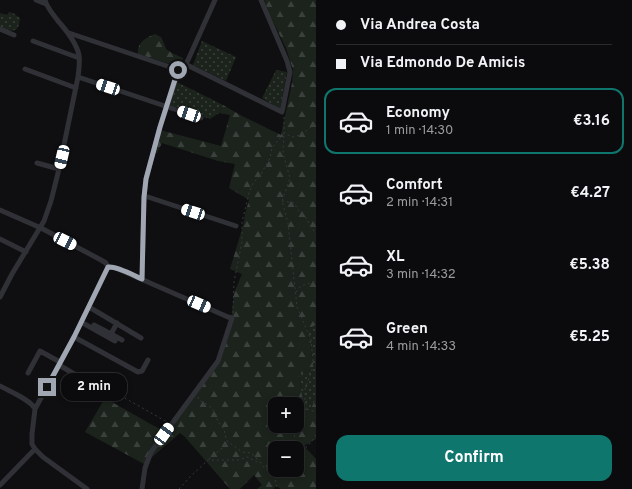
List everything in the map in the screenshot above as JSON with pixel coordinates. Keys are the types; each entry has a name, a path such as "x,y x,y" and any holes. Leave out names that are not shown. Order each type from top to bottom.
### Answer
{"street":[{"path":"0,298 12,274 44,221 59,169 78,77 79,58 76,47 69,33 51,12 46,2 36,0"},
{"path":"69,33 178,70 183,69 216,0"},
{"path":"186,64 282,112 290,72 288,61 261,0"},
{"path":"0,29 14,35"},
{"path":"32,41 79,58"},
{"path":"24,69 76,88"},
{"path":"142,279 144,197 149,166 178,70"},
{"path":"78,77 200,118"},
{"path":"37,162 59,169"},
{"path":"144,197 148,197 236,226"},
{"path":"0,210 40,228 101,260 106,263 108,267 118,269 232,318 218,361 152,452 145,468 142,489"},
{"path":"0,239 26,252"},
{"path":"87,489 47,460 35,449 32,444 32,439 35,409 74,337 108,267"},
{"path":"89,307 141,338"},
{"path":"81,322 115,341"},
{"path":"91,323 122,340"},
{"path":"111,334 116,323"},
{"path":"74,337 138,372 142,371 148,360"},
{"path":"28,373 40,351 103,392"},
{"path":"0,386 29,401 35,409"},
{"path":"0,484 35,449"}],"path":[{"path":"282,112 284,114 283,153 290,178 282,200 288,222 297,307 310,340 313,360 312,370 305,390 304,400 307,408 316,412"},
{"path":"284,133 292,138 300,135 316,123"},
{"path":"232,318 234,282 242,242 242,222 249,192 253,183 260,176 270,158 272,148 284,133"},
{"path":"282,200 294,202 316,234"},
{"path":"296,293 301,286 316,280"},
{"path":"103,392 109,389 171,424"},
{"path":"196,390 199,400 208,405 215,412 218,422 224,430 226,440 242,452 251,453 264,469 268,469"},
{"path":"293,441 307,408"},
{"path":"304,450 312,442 316,435"},
{"path":"179,489 228,442"},
{"path":"208,460 238,460 248,458 257,462 259,461"},
{"path":"276,477 277,489"}],"green space":[{"path":"264,0 316,0 316,325 307,329 314,369 299,374 302,397 268,397 268,433 304,433 304,410 310,410 316,399 316,439 304,446 316,459 316,489 281,489 276,486 273,489 257,489 262,485 254,475 240,489 230,489 180,433 144,464 85,432 105,398 154,426 168,432 222,356 230,331 234,293 242,274 230,269 249,200 229,188 235,164 218,161 162,143 157,153 151,151 160,130 221,146 230,115 219,113 223,105 281,135 292,83 293,70 286,48"},
{"path":"9,12 20,18 19,25 16,30 8,31 0,28 0,13 7,15"},
{"path":"155,34 161,37 166,49 183,58 182,63 177,66 138,54 142,41"},
{"path":"202,41 236,57 226,81 193,65"},
{"path":"276,70 287,72 280,109 262,98"},
{"path":"175,83 179,83 223,105 219,113 210,119 170,105"},
{"path":"316,325 316,399 310,410 304,411 304,397 302,397 299,374 314,369 307,329"}],"route":[{"path":"47,387 74,337 108,267 118,269 142,279 144,197 146,179 160,127 178,70"}]}
